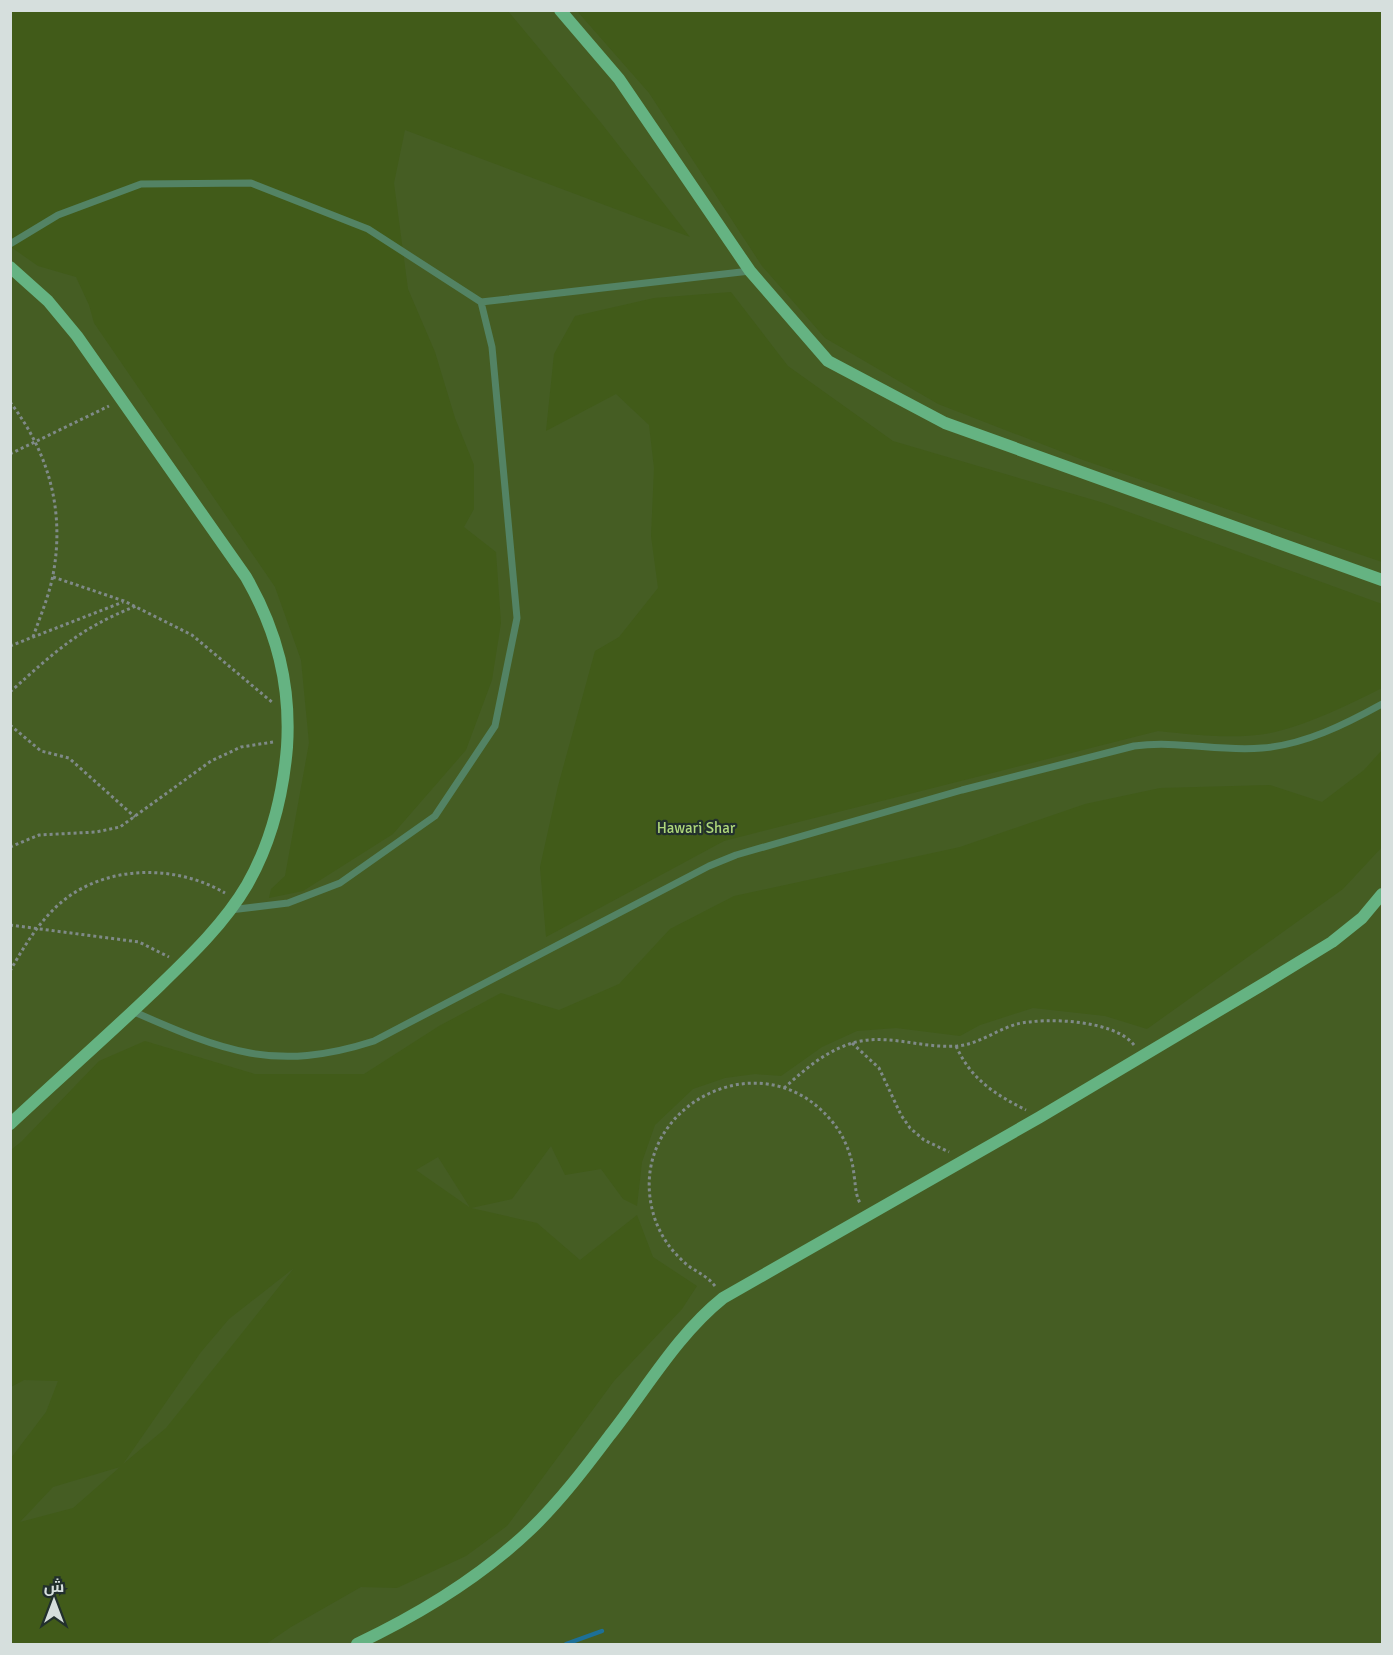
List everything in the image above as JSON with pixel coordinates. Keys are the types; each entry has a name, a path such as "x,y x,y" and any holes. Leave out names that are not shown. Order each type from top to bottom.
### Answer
{"street":[{"path":"560,10 619,79 750,271 828,361 945,423 1383,580"},
{"path":"10,267 56,309 256,596 272,628 281,661 288,717 283,776 270,835 257,865 234,905 182,964 10,1124"},
{"path":"357,1644 435,1604 483,1569 532,1528 610,1435 701,1315 723,1298 1040,1117 1332,942 1362,918 1383,894"}],"lane":[{"path":"10,244 58,215 141,184 251,183 368,228 481,302 750,271"},
{"path":"234,905 288,903 340,883 435,816 495,726 517,618 492,346 481,302"},
{"path":"132,1011 217,1047 251,1055 278,1058 340,1052 374,1041 690,875 736,855 962,790 1134,746 1161,742 1261,748 1287,745 1383,705"}],"path":[{"path":"10,454 120,401"},
{"path":"10,402 37,442 52,480 56,505 57,539 53,577 33,637"},
{"path":"53,577 136,606 192,634 288,717"},
{"path":"10,646 124,602"},
{"path":"10,692 38,664 77,635 136,606"},
{"path":"10,725 41,751 69,758 135,817"},
{"path":"10,847 39,835 106,831 120,827 198,769 226,753 254,743 287,742"},
{"path":"10,971 38,927 53,909 77,891 98,881 128,874 159,872 182,875 217,888 234,905"},
{"path":"10,925 139,942 182,964"},
{"path":"784,1088 819,1059 852,1043 868,1039 893,1039 956,1046 970,1043 1015,1025 1064,1021 1128,1036 1142,1055"},
{"path":"852,1043 879,1068 910,1128 924,1140 964,1160"},
{"path":"956,1046 972,1072 984,1086 1040,1117"},
{"path":"723,1298 709,1278 675,1253 659,1229 650,1195 652,1160 671,1122 704,1095 730,1085 744,1083 784,1088 817,1106 839,1131 852,1160 854,1193 866,1215"}],"green space":[{"path":"11,10 508,11 602,124 690,237 405,130 394,183 408,289 435,352 455,418 474,465 474,509 464,527 496,552 501,623 492,680 466,750 393,834 303,891 269,898 271,889 285,876 309,743 301,660 275,587 94,323 89,305 76,277 38,266 11,247"},
{"name":"Hawari Shar","path":"11,11 1382,11 1382,1644 11,1644"},
{"path":"577,11 1382,11 1382,562 1083,460 938,404 825,338 762,266 649,93"},
{"path":"731,292 788,366 893,441 1104,503 1382,604 1382,688 1316,719 1275,732 1232,736 1158,731 724,841 546,937 540,867 558,786 595,651 619,637 658,588 651,536 654,468 649,425 616,394 546,431 554,354 575,316 654,298"},
{"path":"1382,750 1382,847 1343,889 1147,1029 1105,1016 1033,1008 980,1025 960,1036 896,1028 857,1031 822,1047 781,1076 755,1074 725,1078 693,1089 655,1125 642,1162 637,1206 623,1199 601,1169 565,1175 551,1146 512,1199 471,1208 537,1223 580,1260 637,1215 653,1257 697,1286 682,1309 614,1381 507,1526 466,1556 397,1588 361,1587 266,1644 11,1644 11,1458 46,1412 58,1381 24,1380 11,1387 11,1150 99,1061 145,1041 255,1074 364,1074 439,1026 501,993 559,1010 619,984 670,929 734,896 960,847 1085,804 1160,788 1270,785 1322,802 1364,770","holes":["438,1157 469,1206 469,1207 416,1170","294,1268 166,1428 123,1464 201,1352 229,1319","120,1467 73,1508 20,1522 53,1487"]}],"waterway":[{"path":"566,1644 602,1631"}]}
